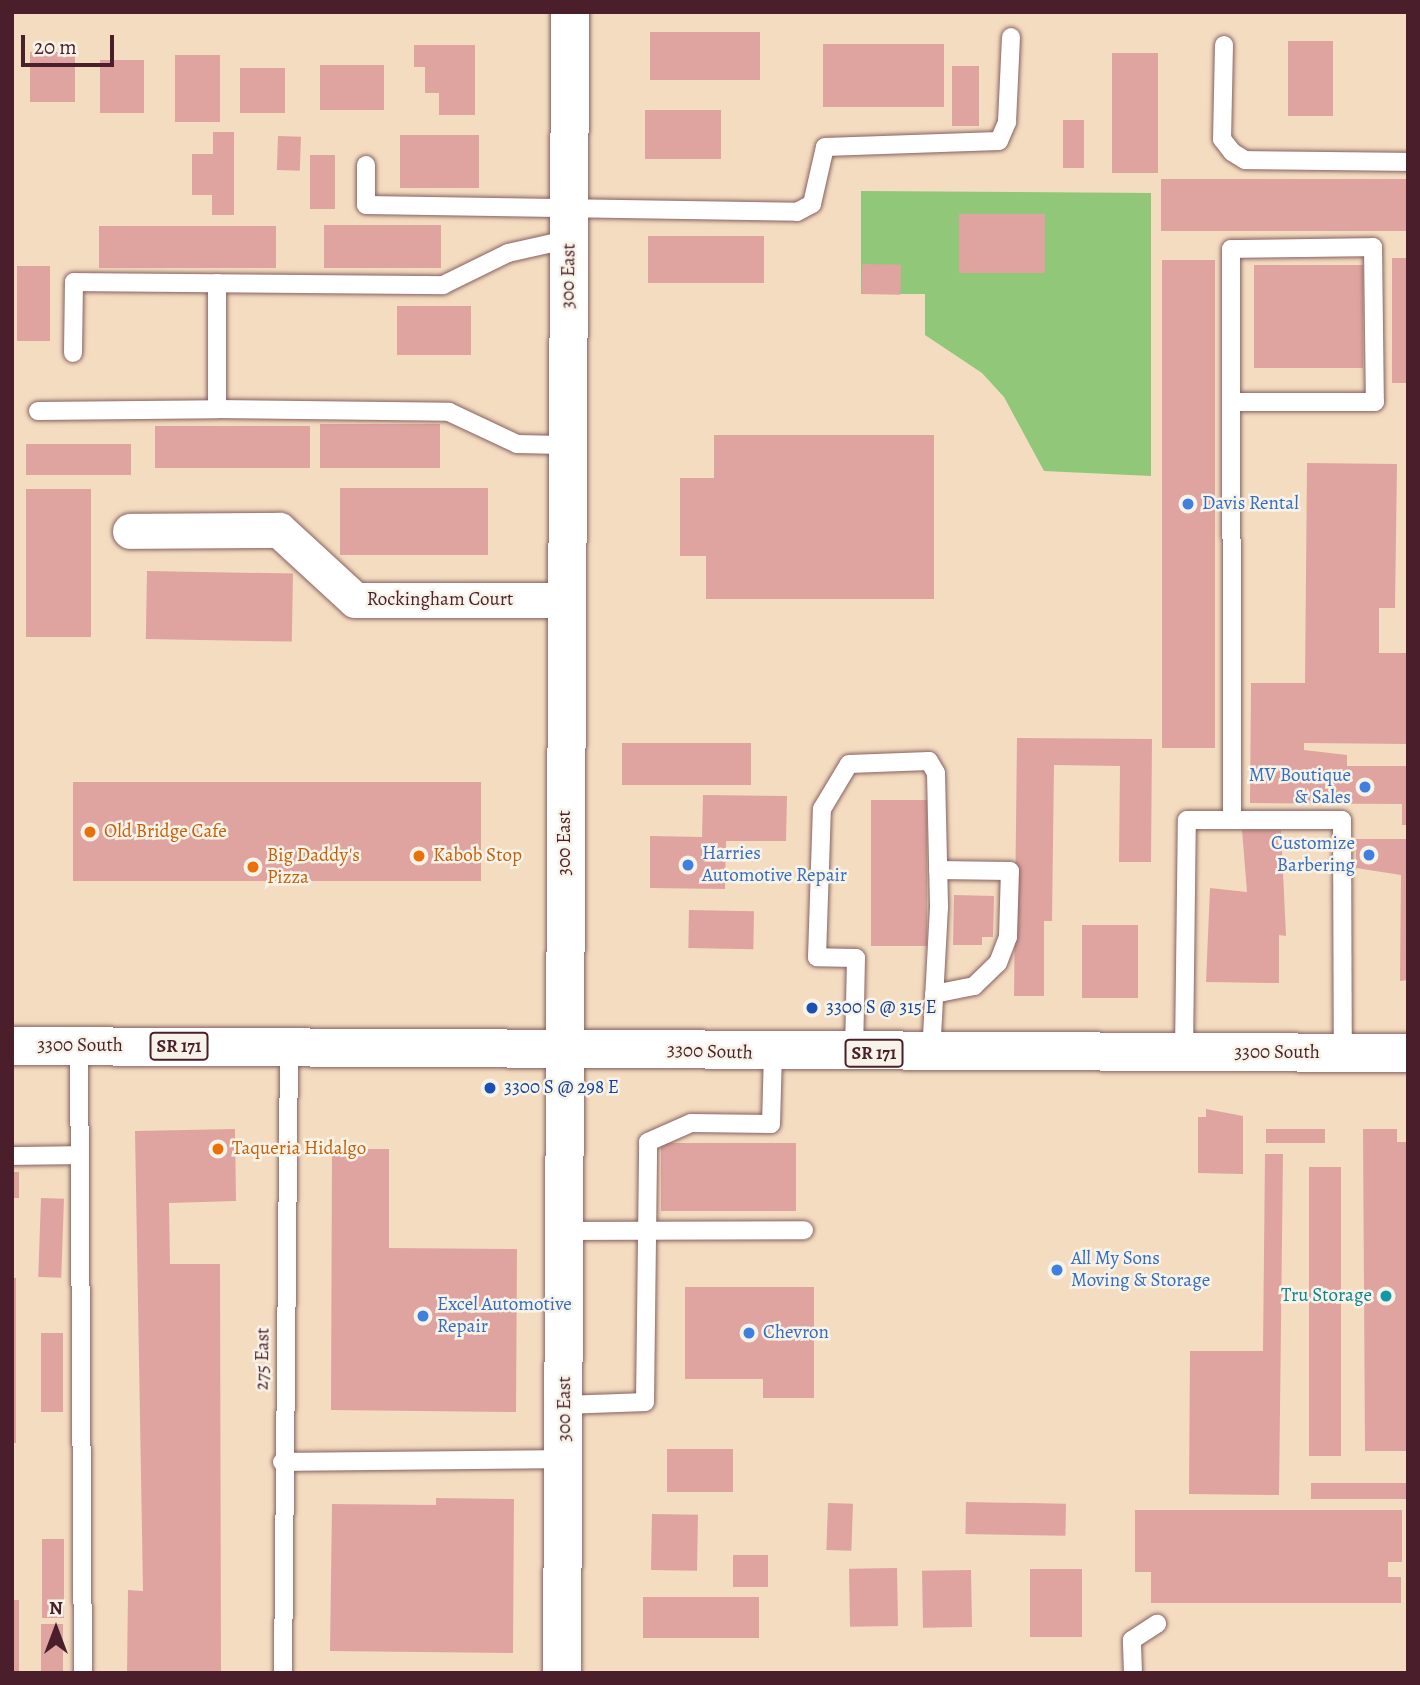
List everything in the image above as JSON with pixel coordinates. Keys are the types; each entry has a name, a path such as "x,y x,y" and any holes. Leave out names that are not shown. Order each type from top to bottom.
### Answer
{"street":[{"name":"300 East","path":"562,1673 570,12"},
{"name":"Rockingham Court","path":"130,531 279,530 355,600 568,600"},
{"name":"3300 South","path":"12,1046 564,1047 773,1054 1408,1053"}],"lane":[{"path":"366,166 366,205 570,223 797,212 812,204 824,147 992,144 1007,122 1011,37"},
{"path":"1224,45 1223,139 1239,156 1408,162"},
{"path":"73,353 74,282 443,285 570,223"},
{"path":"1232,401 1375,401 1373,247 1231,249 1232,820"},
{"path":"217,283 217,409"},
{"path":"38,411 217,409 449,412 517,444 568,445"},
{"path":"854,1053 856,958 817,957 818,825 835,779 849,764 929,761 936,773 938,870 931,1053"},
{"path":"1184,1053 1187,820 1342,820 1343,1053"},
{"path":"934,994 974,986 998,963 1008,937 1010,870 938,870"},
{"path":"79,1045 83,1673"},
{"name":"275 East","path":"283,1673 282,1462 289,1046"},
{"path":"565,1405 645,1402 648,1142 691,1123 771,1124 773,1054"},
{"path":"12,1156 80,1155"},
{"path":"566,1231 804,1230"},
{"path":"282,1462 564,1459"},
{"path":"1133,1673 1132,1640 1157,1624"}],"green space":[{"path":"861,191 1151,193 1151,476 1044,471 1004,397 982,373 925,335 925,294 861,294"}],"building":[{"path":"650,32 760,32 760,80 650,80"},
{"path":"1288,41 1333,41 1333,116 1288,116"},
{"path":"823,44 944,44 944,107 823,107"},
{"path":"414,45 475,45 475,115 439,115 439,93 425,93 425,67 414,67"},
{"path":"30,52 75,52 75,102 30,102"},
{"path":"1112,53 1158,53 1158,173 1112,173"},
{"path":"175,55 220,55 220,122 175,122"},
{"path":"100,60 144,60 144,113 100,113"},
{"path":"320,65 384,65 384,110 320,110"},
{"path":"952,66 979,66 979,126 952,126"},
{"path":"240,68 285,68 285,113 240,113"},
{"path":"645,110 721,110 721,159 645,159"},
{"path":"1063,120 1084,120 1084,168 1063,168"},
{"path":"213,132 234,132 234,215 212,215 212,195 192,195 192,154 213,154"},
{"path":"400,135 479,135 479,188 400,188"},
{"path":"278,136 301,137 300,171 277,170"},
{"path":"310,155 335,155 335,209 310,209"},
{"path":"1161,179 1408,179 1408,231 1161,231"},
{"path":"959,214 1045,214 1045,273 959,273"},
{"path":"324,225 441,225 441,268 324,268"},
{"path":"99,226 276,226 276,268 99,268"},
{"path":"648,236 764,236 764,283 648,283"},
{"path":"1392,258 1408,258 1408,383 1392,383"},
{"name":"Davis Rental","path":"1162,260 1215,260 1215,748 1162,748"},
{"path":"862,264 901,265 900,295 861,294"},
{"path":"1254,265 1363,265 1363,368 1254,368"},
{"path":"17,266 50,266 50,341 17,341"},
{"path":"397,306 471,306 471,355 397,355"},
{"path":"320,424 440,424 440,468 320,468"},
{"path":"155,426 310,426 310,468 155,468"},
{"path":"714,435 934,435 934,599 706,599 706,556 680,556 680,478 714,478"},
{"path":"26,444 131,444 131,475 26,475"},
{"path":"1307,463 1397,464 1395,608 1379,608 1379,653 1408,653 1408,744 1304,743 1304,750 1347,755 1347,766 1408,766 1408,825 1402,825 1402,804 1250,803 1251,683 1305,683"},
{"path":"340,488 488,488 488,555 340,555"},
{"path":"26,489 91,489 91,637 26,637"},
{"path":"147,571 293,574 292,642 146,639"},
{"path":"1017,738 1152,739 1151,862 1119,862 1120,766 1054,765 1052,921 1044,921 1044,996 1014,996"},
{"path":"622,743 751,743 751,785 622,785"},
{"path":"73,782 481,782 481,881 73,881"},
{"name":"Harries Automotive Repair","path":"703,795 787,796 786,841 726,841 725,889 650,888 650,836 702,837"},
{"path":"871,800 927,800 927,946 871,946"},
{"path":"1242,830 1281,830 1286,936 1279,935 1279,983 1206,982 1210,888 1247,892"},
{"path":"1356,839 1408,839 1408,980 1400,981 1401,875 1356,868"},
{"path":"954,895 994,896 993,937 982,937 982,945 953,945"},
{"name":"Harries Automotive Repair","path":"689,910 754,911 753,949 688,948"},
{"path":"1082,925 1138,925 1138,998 1082,998"},
{"path":"1206,1109 1243,1116 1243,1174 1198,1173 1198,1117 1206,1117"},
{"path":"235,1129 236,1201 169,1203 170,1264 220,1264 221,1673 127,1673 128,1590 143,1591 135,1131"},
{"path":"1266,1129 1325,1129 1325,1143 1266,1143"},
{"name":"Tru Storage","path":"1363,1129 1397,1129 1397,1142 1408,1142 1408,1451 1365,1451"},
{"path":"661,1143 796,1143 796,1211 661,1211"},
{"path":"332,1149 389,1149 389,1248 517,1249 516,1412 331,1410"},
{"path":"1265,1154 1283,1154 1279,1495 1189,1494 1190,1351 1263,1351"},
{"path":"1309,1167 1341,1167 1341,1456 1309,1456"},
{"path":"12,1172 19,1172 19,1198 12,1198"},
{"path":"41,1198 64,1199 61,1278 38,1277"},
{"path":"12,1278 16,1278 16,1443 12,1443"},
{"name":"Chevron","path":"685,1287 814,1287 814,1398 763,1398 763,1379 685,1379"},
{"path":"41,1333 63,1333 63,1412 41,1412"},
{"path":"667,1449 733,1449 733,1492 667,1492"},
{"path":"1311,1483 1408,1483 1408,1499 1311,1499"},
{"path":"436,1498 514,1499 513,1653 330,1651 332,1504 436,1505"},
{"path":"966,1502 1066,1504 1065,1536 965,1534"},
{"path":"828,1503 853,1504 851,1551 826,1550"},
{"path":"1135,1510 1402,1510 1402,1562 1388,1562 1388,1577 1401,1577 1401,1603 1151,1603 1151,1572 1135,1572"},
{"path":"652,1514 698,1515 697,1571 651,1570"},
{"path":"42,1539 64,1539 64,1618 42,1618"},
{"path":"733,1555 768,1555 768,1587 733,1587"},
{"path":"897,1568 898,1626 850,1627 849,1569"},
{"path":"1030,1569 1082,1569 1082,1637 1030,1637"},
{"path":"971,1570 972,1627 923,1628 922,1571"},
{"path":"643,1597 759,1597 759,1638 643,1638"},
{"path":"12,1600 19,1600 19,1673 12,1673"},
{"path":"41,1624 63,1624 63,1673 41,1673"}],"place":[{"name":"Davis Rental","path":"1188,504"},
{"name":"MV Boutique & Sales","path":"1365,787"},
{"name":"Old Bridge Cafe","path":"90,832"},
{"name":"Customize Barbering","path":"1369,855"},
{"name":"Kabob Stop","path":"419,856"},
{"name":"Harries Automotive Repair","path":"688,865"},
{"name":"Big Daddy's Pizza","path":"253,867"},
{"name":"3300 S @ 315 E","path":"812,1008"},
{"name":"3300 S @ 298 E","path":"490,1088"},
{"name":"Taqueria Hidalgo","path":"218,1149"},
{"name":"All My Sons Moving & Storage","path":"1057,1270"},
{"name":"Tru Storage","path":"1386,1296"},
{"name":"Excel Automotive Repair","path":"423,1316"},
{"name":"Chevron","path":"749,1333"}]}
